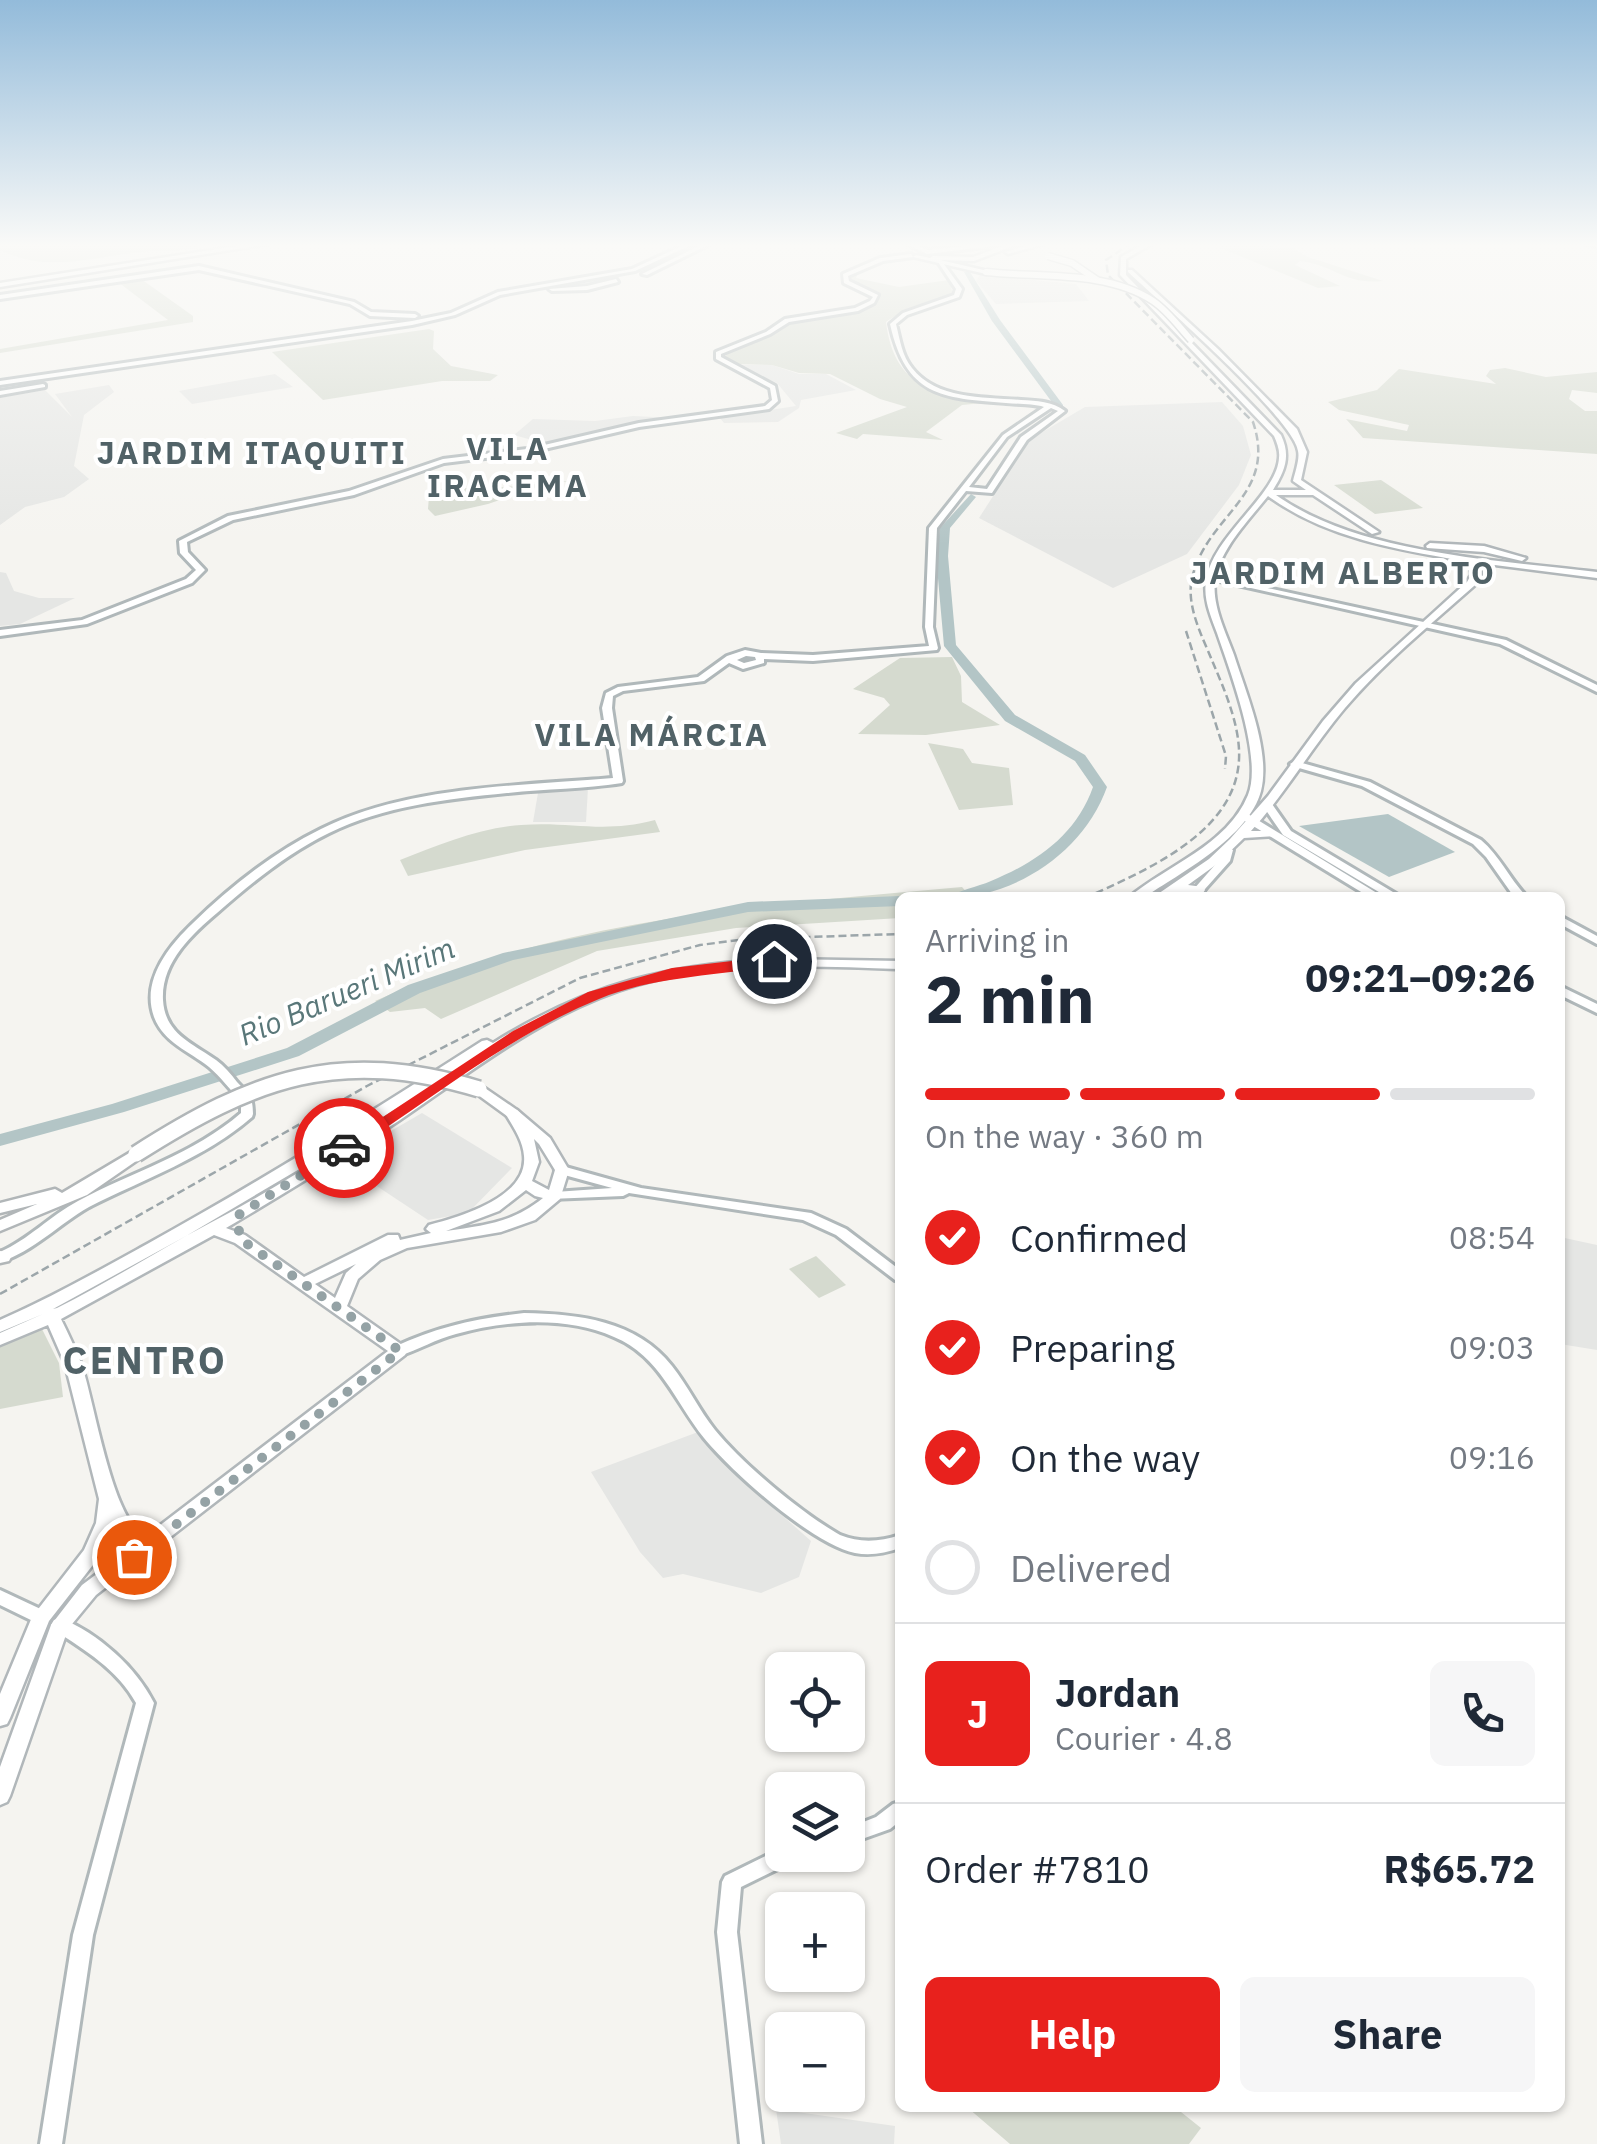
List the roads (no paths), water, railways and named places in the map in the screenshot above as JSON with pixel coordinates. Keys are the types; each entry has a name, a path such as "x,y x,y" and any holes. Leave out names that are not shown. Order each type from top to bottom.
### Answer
{"highway":[{"path":"0,1208 64,1192 228,1099 304,1074 345,1068 428,1072 478,1089 512,1113"},
{"path":"0,1228 109,1176 129,1158"}],"main road":[{"path":"0,384 274,344"},
{"path":"286,344 280,346 288,348"},
{"path":"0,392 314,344"},
{"path":"0,633 49,630 122,610 193,579 201,570 192,561 191,543 213,526 248,514 351,493 449,460 527,451 639,424 767,408 775,401 773,388 718,358 718,353 740,344"},
{"path":"900,344 912,376 926,386 951,395 1046,404 1060,409 1061,415 1024,439 989,491 965,488"},
{"path":"1188,344 1281,441 1284,468 1242,523 1211,577 1215,614 1259,750 1261,774 1248,825"},
{"path":"1197,344 1223,380"},
{"path":"1201,344 1230,367"},
{"path":"1207,344 1296,434 1303,452 1296,479 1312,493 1374,531 1474,562"},
{"path":"1,1257 109,1189 183,1154 248,1114 247,1100 213,1065 170,1037 158,1011 159,981 182,938 244,884 326,830 377,812 434,801 618,781 607,708 614,691 706,675 758,660 934,648 929,627 931,533 1005,436 1048,408 1046,404"},
{"path":"1267,492 1312,493"},
{"path":"1267,492 1293,514 1474,562 1597,573"},
{"path":"1323,524 1343,520 1344,514"},
{"path":"1421,546 1484,549 1597,573"},
{"path":"1169,891 1228,850 1361,685 1471,584 1476,575 1474,562"},
{"path":"1211,577 1503,642 1597,689"},
{"path":"706,675 744,652 758,660"},
{"path":"730,658 743,666"},
{"path":"1295,764 1366,784 1476,842 1492,855 1508,886 1516,892"},
{"path":"1254,801 1270,802"},
{"path":"1270,802 1287,833 1388,892"},
{"path":"1169,891 1224,837 1248,825 1272,834 1370,892"},
{"path":"1199,892 1226,859 1228,850"},
{"path":"1565,922 1597,940"},
{"path":"0,1326 52,1312 321,1150 515,1027 592,988 662,968 741,955 895,956"},
{"path":"0,1339 216,1229 518,1034 594,996 672,973 732,963 895,965"},
{"path":"1565,993 1597,1009"},
{"path":"1565,1002 1597,1018"},
{"path":"303,1284 374,1245 486,1213 524,1182 532,1166 532,1153 512,1113"},
{"path":"338,1308 348,1279 365,1262 388,1250 512,1221 536,1212 555,1196 562,1170 544,1141 512,1113"},
{"path":"532,1166 562,1170 640,1192 818,1220 895,1274"},
{"path":"524,1182 540,1193 555,1196 640,1192"},
{"path":"237,1216 240,1239"},
{"path":"181,1232 216,1229 240,1239 400,1351"},
{"path":"52,1312 73,1364 108,1499 132,1538 151,1545"},
{"path":"0,1796 51,1621 400,1351 450,1329 522,1317 578,1324 625,1336 670,1371 708,1431 729,1454 825,1534 837,1542 864,1548 895,1542"},
{"path":"0,1718 51,1621 101,1539 108,1499"},
{"path":"91,1554 113,1555 116,1570"},
{"path":"0,1597 51,1621 123,1671 145,1702 76,1968 51,2144"},
{"path":"865,1830 895,1814"},
{"path":"752,2144 727,1923 732,1882 765,1866"}],"waterway":[{"name":"Rio Barueri Mirim","path":"1013,344 1060,407"},
{"name":"Rio Barueri Mirim","path":"971,497 945,528 942,556 950,646 1010,718 1080,758 1100,787 1092,809 1063,845 1021,873 976,892"},
{"name":"Rio Barueri Mirim","path":"0,1140 118,1108 293,1052 414,989 509,956 748,907 895,901"}],"railway":[{"path":"1098,892 1155,864 1200,833 1231,793 1238,769 1232,712 1196,619 1191,588 1200,556 1249,487 1258,447 1253,422 1176,344"},
{"path":"1186,631 1226,756 1225,769"},
{"path":"0,1294 367,1086 580,978 700,945 747,939 895,934"}],"district":[{"name":"JARDIM ITAQUITI","path":"252,453"},
{"name":"VILA IRACEMA","path":"508,468"},
{"name":"JARDIM ALBERTO","path":"1343,573"},
{"name":"VILA MÁRCIA","path":"652,735"},
{"name":"CENTRO","path":"145,1361"}]}
